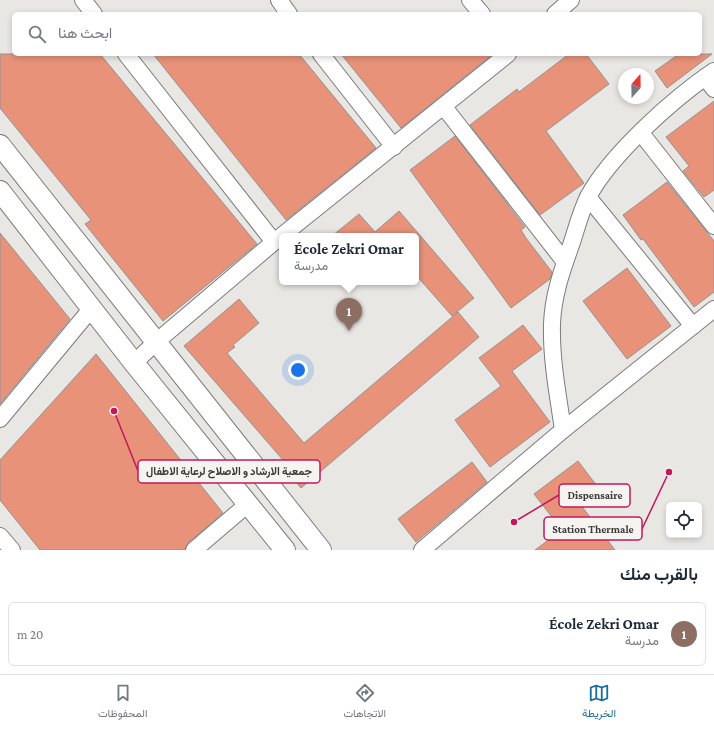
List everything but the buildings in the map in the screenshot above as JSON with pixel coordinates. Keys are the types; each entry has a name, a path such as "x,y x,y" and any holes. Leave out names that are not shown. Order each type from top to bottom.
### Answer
{"street":[{"path":"84,0 93,12"},
{"path":"278,0 288,12"},
{"path":"470,0 480,12"},
{"path":"557,12 571,0"},
{"path":"128,56 274,242"},
{"path":"323,56 394,147"},
{"path":"285,233 506,56"},
{"path":"563,430 553,365 552,324 555,294 588,197 599,180 641,133 680,96 711,79"},
{"path":"444,107 565,262"},
{"path":"641,133 714,226"},
{"path":"0,145 321,550"},
{"path":"0,191 134,363 285,550"},
{"path":"588,197 693,326"},
{"path":"134,363 156,342 279,238"},
{"path":"0,419 92,309"},
{"path":"422,550 563,430 714,310"},
{"path":"194,550 248,504"},
{"path":"0,536 12,550"}],"place":[{"name":"École Zekri Omar","path":"349,331"},
{"name":"جمعية الارشاد و الاصلاح لرعاية الاطفال","path":"114,411"},
{"name":"Station Thermale","path":"669,472"},
{"name":"Dispensaire","path":"514,522"}]}
